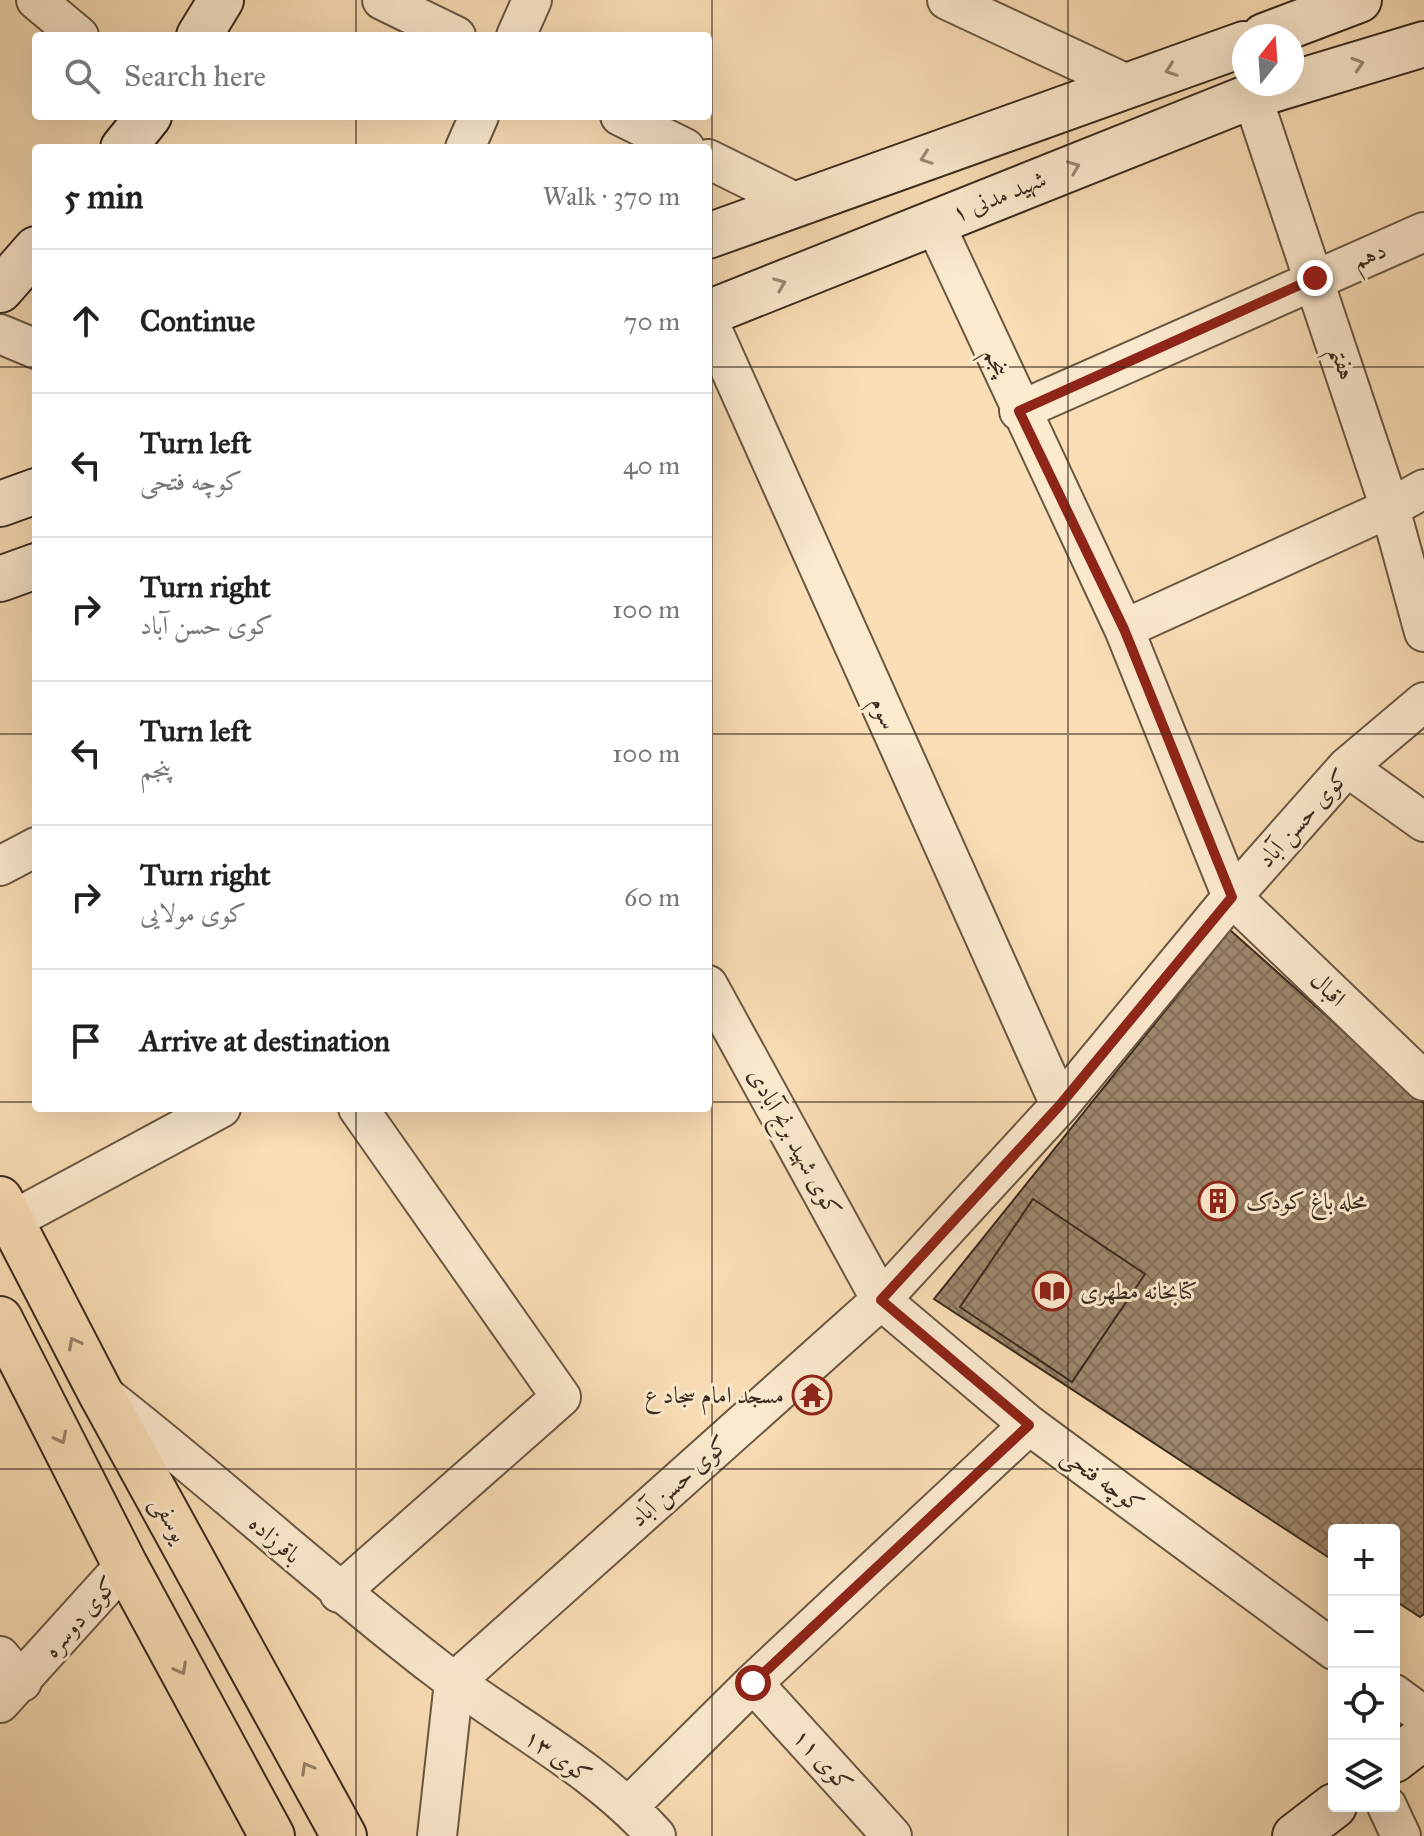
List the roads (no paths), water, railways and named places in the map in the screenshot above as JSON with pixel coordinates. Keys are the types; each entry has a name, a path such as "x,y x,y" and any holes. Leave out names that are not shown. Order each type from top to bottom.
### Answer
{"main road":[{"path":"201,32 221,0"},
{"path":"1254,24 1262,0"},
{"path":"1296,24 1359,0"},
{"name":"شهید مدنی ۱","path":"1304,80 1424,44"},
{"path":"712,235 1232,48"},
{"name":"شهید مدنی ۱","path":"712,311 1252,96"},
{"path":"0,290 32,254"},
{"path":"0,504 32,492"},
{"path":"0,579 32,567"},
{"name":"یوسفی","path":"5,1210 100,1392 344,1836"},
{"path":"0,1319 125,1565 272,1836"},
{"path":"1400,1755 1424,1737"},
{"path":"1295,1836 1328,1811"}],"street":[{"path":"36,0 74,32"},
{"path":"382,0 448,32"},
{"path":"518,32 532,0"},
{"path":"947,0 1129,85"},
{"name":"هفتم","path":"1252,96 1390,508 1424,632"},
{"path":"467,144 477,120"},
{"path":"628,120 677,144"},
{"path":"712,161 799,204"},
{"name":"پنجم","path":"934,222 1019,411 1124,629 1232,897"},
{"name":"دهم","path":"1019,411 1424,232"},
{"name":"سوم","path":"712,329 1060,1105"},
{"path":"0,334 32,347"},
{"path":"1124,629 1390,508 1424,489"},
{"name":"کوی حسن آباد","path":"454,1682 881,1300 1060,1105 1232,897 1347,767 1424,702"},
{"path":"1347,767 1424,822"},
{"path":"0,866 32,849"},
{"name":"اقبال","path":"1232,897 1424,1081"},
{"name":"کوی شهید برنج آبادی","path":"712,992 881,1300"},
{"path":"5,1210 213,1112"},
{"path":"339,1593 561,1397 361,1112"},
{"name":"کوچه فتحی","path":"881,1300 1029,1425 1328,1646"},
{"name":"باقرزاده","path":"100,1392 339,1593 454,1682"},
{"path":"629,1806 753,1683 1029,1425"},
{"name":"کوی دوسره","path":"7,1680 125,1565"},
{"path":"437,1836 454,1682"},
{"name":"کوی ۱۳","path":"454,1682 629,1806 656,1836"},
{"name":"کوی ۱۱","path":"753,1683 892,1836"},
{"path":"1400,1698 1424,1716"},
{"path":"1390,1812 1401,1836"}],"place":[{"name":"محله باغ کودک","path":"1218,1201"},
{"name":"کتابخانه مطهری","path":"1052,1291"},
{"name":"مسجد امام سجاد ع","path":"812,1395"}]}
